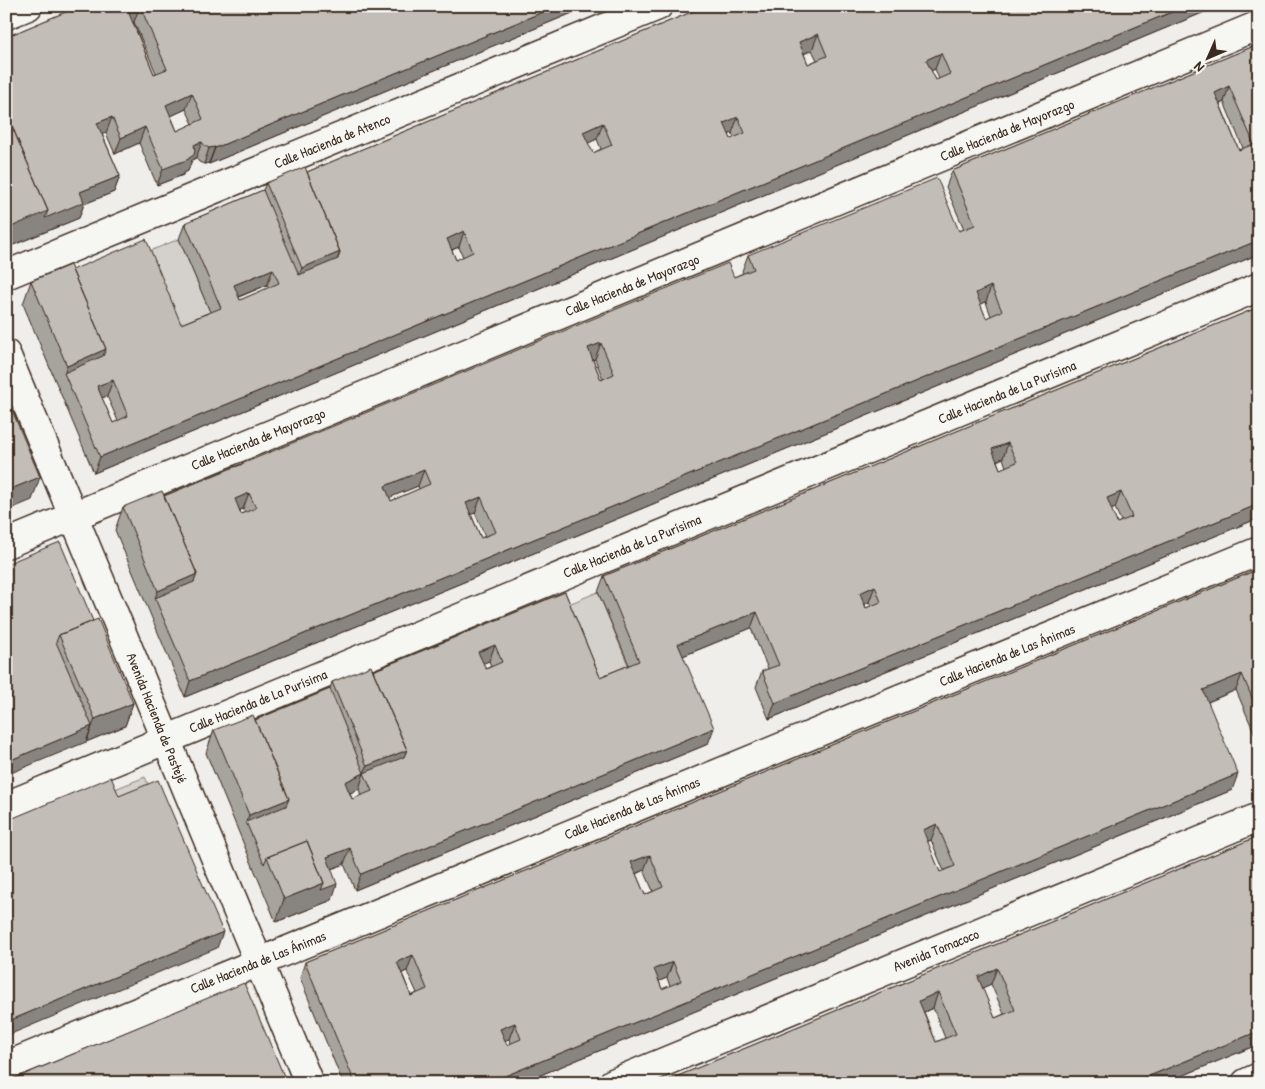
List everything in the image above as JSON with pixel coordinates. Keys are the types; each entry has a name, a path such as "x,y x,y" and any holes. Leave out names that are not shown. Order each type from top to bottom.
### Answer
{"street":[{"path":"6,15 28,6"},
{"name":"Calle Hacienda de Atenco","path":"6,275 658,6"},
{"name":"Calle Hacienda de Mayorazgo","path":"6,544 1259,26"},
{"name":"Calle Hacienda de La Purísima","path":"6,806 1259,287"},
{"name":"Avenida Hacienda de Pastejé","path":"6,354 309,1083"},
{"name":"Calle Hacienda de Las Ánimas","path":"6,1066 1259,551"},
{"name":"Avenida Tomacoco","path":"613,1083 1259,817"},
{"path":"1246,1083 1259,1077"}],"shaded area":[{"path":"179,239 215,323 176,340 140,255"},
{"path":"598,592 633,677 595,693 559,608"},
{"path":"145,777 153,796 113,812 105,793"}],"building":[{"path":"80,6 139,6 128,11 154,74 167,69 140,6 557,6 215,148 209,148 202,142 198,143 194,145 194,155 189,159 163,169 145,127 121,138 112,117 97,123 120,176 80,192 84,202 45,218 48,211 6,112 6,37","holes":["192,93 203,119 177,131 166,105"]},
{"path":"706,6 1186,6 100,457 64,373 103,356 106,349 72,270 146,239 181,324 221,308 185,223 263,190 299,275 338,259 340,252 307,172","holes":["818,34 827,56 808,64 799,42","941,53 950,74 936,80 926,60","738,117 745,133 731,139 724,123","603,123 612,145 593,153 583,132","464,231 473,252 456,260 447,239","273,269 279,283 240,300 234,285","113,380 128,416 113,423 97,386"]},
{"path":"1259,44 1259,240 190,681 155,598 194,582 197,574 164,496 728,263 734,277 754,269 748,255 937,178 959,231 975,225 952,171","holes":["1229,86 1254,144 1239,150 1215,93","991,286 1002,311 986,318 976,293","601,343 614,374 601,380 588,348","424,470 430,484 391,501 385,486","249,493 256,508 241,514 235,499","481,497 496,532 481,538 466,503"]},
{"path":"6,112 48,211 9,228 6,222"},
{"path":"305,167 340,252 302,268 266,183"},
{"path":"70,265 106,349 67,366 31,281"},
{"path":"1259,307 1259,504 775,703 762,671 779,665 757,612 678,644 714,728 361,874 350,848 327,857 337,884 321,890 324,883 307,841 267,857 264,864 246,822 286,806 289,799 255,720 330,689 364,773 404,757 407,750 373,671 565,592 600,677 639,661 604,576","holes":["1008,443 1017,462 1000,469 992,449","1121,492 1132,517 1117,523 1107,498","875,586 881,602 866,608 860,593","495,645 502,662 486,669 478,652","364,773 372,791 352,799 345,782"]},
{"path":"6,396 40,477 6,491"},
{"path":"242,462 243,464 235,467 235,465"},
{"path":"162,491 197,574 158,591 123,507"},
{"path":"60,542 93,621 59,635 56,642 92,726 6,762 6,564"},
{"path":"1259,569 1259,714 1242,674 1203,690 1238,774 488,1083 355,1083 305,962","holes":["937,824 955,866 940,872 923,830","650,855 663,887 645,895 631,862","413,955 427,989 411,996 397,962","673,962 681,981 662,989 654,969","515,1023 521,1039 507,1045 500,1029"]},
{"path":"98,619 133,703 95,719 59,635"},
{"path":"371,666 407,750 367,766 332,682"},
{"path":"253,715 289,799 249,815 214,730"},
{"path":"111,777 119,796 158,780 223,932 6,1022 6,821"},
{"path":"1259,836 1259,1031 1132,1083 661,1083","holes":["997,968 1015,1010 995,1018 978,977","938,992 956,1034 936,1042 919,1001"]},
{"path":"307,841 324,883 284,899 267,857"},
{"path":"244,983 287,1083 6,1083 6,1082"}]}
